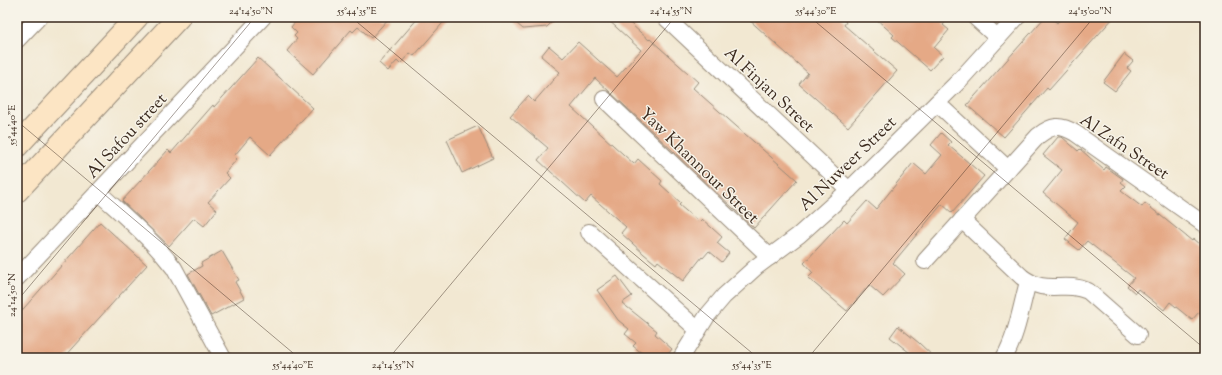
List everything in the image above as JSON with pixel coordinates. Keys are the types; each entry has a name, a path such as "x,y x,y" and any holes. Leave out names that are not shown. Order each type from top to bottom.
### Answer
{"main road":[{"path":"17,146 137,17"},
{"path":"17,191 179,17"}],"street":[{"path":"17,40 39,17"},
{"name":"Al Safou street","path":"17,278 263,17"},
{"name":"Al Finjan Street","path":"665,17 849,190"},
{"path":"975,17 998,38"},
{"name":"Al Nuweer Street","path":"681,358 707,316 724,296 742,279 799,235 849,190 937,102 1017,17"},
{"name":"Yaw Khannour Street","path":"604,99 770,257"},
{"path":"937,102 1008,169"},
{"name":"Al Zafn Street","path":"924,261 1038,136 1047,129 1056,126 1067,128 1205,225"},
{"path":"98,192 168,260 174,268 223,358"},
{"path":"962,220 1028,282 1042,287 1050,288 1073,286 1088,291 1138,335"},
{"path":"589,232 698,330"},
{"path":"1004,358 1009,350 1028,282"}],"building":[{"path":"299,17 390,17 371,38 358,27 353,32 351,30 313,74 287,51 297,39 294,36 297,33 291,27"},
{"path":"419,17 448,17 414,56 410,53 400,64 397,61 388,71 379,63"},
{"path":"509,17 557,17 547,27 523,29"},
{"path":"605,17 623,17 649,40 650,39 698,82 693,88 797,180 754,228 595,78 571,107 634,164 638,159 662,181 660,184 681,203 679,205 699,222 702,219 722,237 717,243 729,253 722,262 709,251 703,258 702,257 683,281 658,261 656,264 621,233 626,227 591,196 585,203 538,160 548,148 510,116 528,96 534,102 560,72 541,56 549,46 563,58 578,42 617,77 641,50"},
{"path":"746,17 841,17 846,22 844,25 897,71 848,127 799,84 808,73"},
{"path":"874,17 949,17 943,25 949,30 934,48 943,56 930,70 892,37 894,35"},
{"path":"1045,17 1050,17 1057,23 1062,17 1114,17 1049,90 1047,88 1004,137 967,105"},
{"path":"1124,54 1133,61 1127,68 1131,71 1115,91 1103,82"},
{"path":"258,58 313,108 270,155 250,137 234,156 237,159 225,173 230,178 208,202 217,210 204,226 194,218 169,246 122,201 168,150 171,153 213,105 214,107"},
{"path":"478,126 493,158 462,173 447,140"},
{"path":"941,133 951,142 948,145 984,176 952,213 942,204 893,263 905,274 883,297 869,285 847,311 808,278 813,273 804,263 844,220 847,223 867,201 876,209 913,163 926,174 942,155 931,145"},
{"path":"1058,137 1062,137 1078,151 1080,149 1104,170 1106,167 1123,179 1121,182 1126,186 1121,191 1142,207 1145,203 1192,241 1193,239 1205,249 1205,317 1199,312 1192,320 1170,302 1164,310 1138,289 1135,293 1127,286 1134,278 1087,241 1079,250 1065,239 1078,222 1043,193 1062,170 1043,155"},
{"path":"100,222 147,265 63,358 17,358 17,316"},
{"path":"222,251 239,280 235,282 244,298 211,316 188,274 202,266 201,263"},
{"path":"617,276 632,296 622,303 657,331 655,334 672,349 665,358 648,358 633,346 636,343 625,334 629,329 618,320 597,290"},
{"path":"898,326 935,358 905,358 910,353 890,337"}]}
